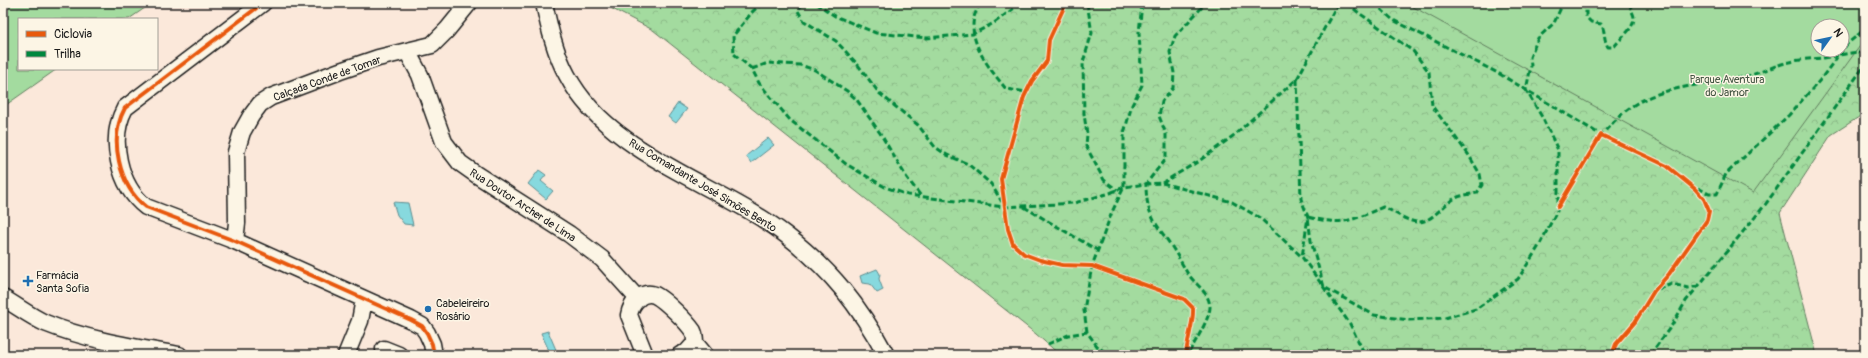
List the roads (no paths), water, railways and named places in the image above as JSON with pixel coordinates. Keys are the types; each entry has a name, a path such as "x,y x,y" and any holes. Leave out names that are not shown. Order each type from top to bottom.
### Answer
{"street":[{"path":"263,3 124,108 117,127 118,148 124,178 138,201 154,211 235,241 422,326 428,333 434,355"},
{"path":"420,75 432,45 447,30 469,3"},
{"name":"Rua Comandante José Simões Bento","path":"544,3 566,75 579,95 596,115 644,151 785,235 816,261 857,306 886,355"},
{"name":"Calçada Conde de Tomar","path":"235,241 237,223 236,152 242,132 260,104 271,96 346,69 407,50 432,45"},
{"name":"Rua Doutor Archer de Lima","path":"407,50 420,75 444,142 460,163 533,209 585,246 602,259 638,298"},
{"path":"645,355 629,315 630,308 638,298 647,295 654,295 662,300 694,332 700,349 680,355"},
{"path":"3,298 45,322 121,350 179,355"},
{"path":"346,355 360,321 364,299"},
{"path":"384,349 399,355"}],"water":[{"path":"678,103 687,109 676,123 668,117"},
{"path":"768,138 774,145 751,163 746,156"},
{"path":"539,170 546,175 541,181 553,191 546,199 528,184"},
{"path":"393,202 408,203 413,225 404,224 397,215"},
{"path":"877,269 880,274 879,279 883,290 877,293 870,284 862,283 860,276"},
{"path":"548,331 557,352 551,355 541,333"}],"place":[{"name":"Farmácia Santa Sofia","path":"28,281"},
{"name":"Cabeleireiro Rosário","path":"428,309"}],"park label":[{"name":"Parque Aventura do Jamor","path":"1727,85"}]}
